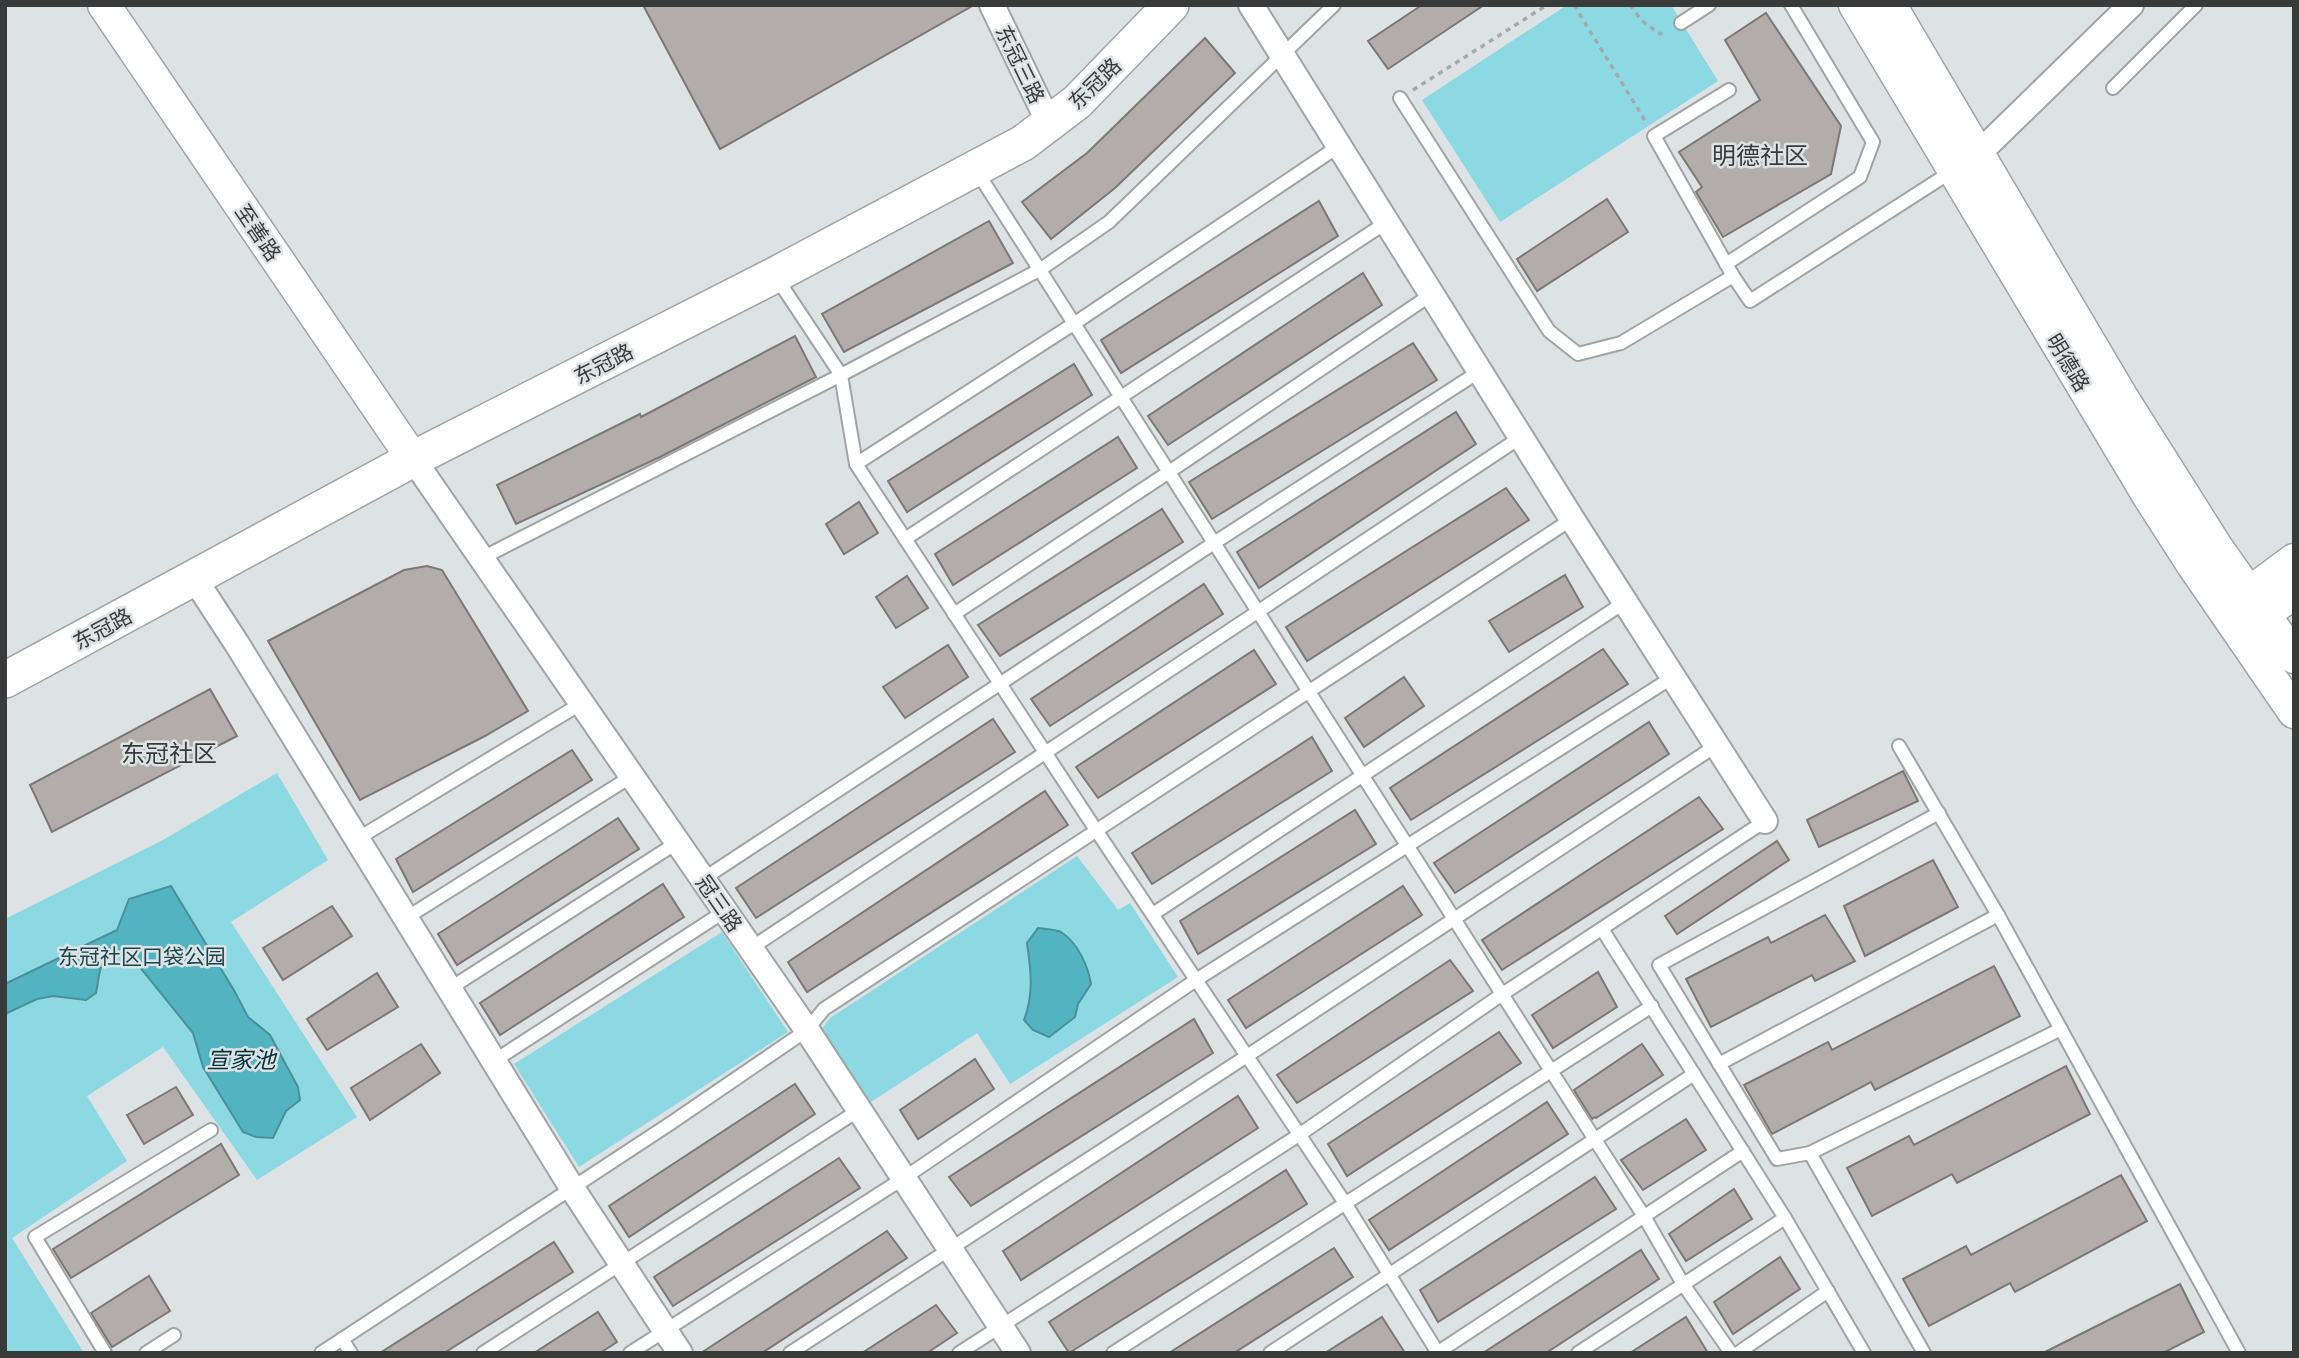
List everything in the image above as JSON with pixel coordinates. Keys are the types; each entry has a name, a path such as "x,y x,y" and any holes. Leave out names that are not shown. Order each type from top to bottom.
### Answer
{"main road":[{"name":"东冠路","path":"5,680 413,459 775,275 1023,143 1077,102 1171,5"}],"street":[{"name":"至善路","path":"104,5 413,459"},
{"name":"东冠三路","path":"992,5 1049,123"},
{"path":"1251,5 1572,519 1765,821"},
{"name":"明德路","path":"1856,5 1966,162 2121,396 2217,548 2244,613 2294,712"},
{"name":"明德路","path":"1890,5 1966,162"},
{"path":"1966,162 2131,5"},
{"name":"冠三路","path":"413,459 807,1030 1018,1353"},
{"path":"2244,613 2294,560"},
{"path":"194,578 572,1188 680,1353"},
{"path":"2244,613 2294,593"},
{"name":"明德路","path":"2244,613 2294,657"}],"lane":[{"path":"482,558 841,375 1041,269 1110,222 1334,5"},
{"path":"1681,23 1709,5"},
{"path":"1726,264 1860,177 1873,142 1791,5"},
{"path":"2113,88 2196,5"},
{"path":"1729,90 1654,136 1726,264 1750,301 1966,162"},
{"path":"1400,98 1549,331 1578,354 1621,343 1733,276"},
{"path":"856,464 1075,323 1339,146"},
{"path":"974,168 1645,1218 1684,1284 1731,1353"},
{"path":"905,539 1387,222"},
{"path":"775,275 841,375 856,464 1096,831 1345,1203 1437,1353 1743,1152"},
{"path":"954,614 1432,294"},
{"path":"703,879 1214,543 1480,372"},
{"path":"751,948 1521,437"},
{"path":"321,1353 807,1030 824,1009 1572,519"},
{"path":"1153,915 1625,602"},
{"path":"629,1353 904,1178 1196,980 1674,677"},
{"path":"357,839 582,704"},
{"path":"790,1353 1247,1056 1717,745"},
{"path":"1899,746 1998,915 2239,1353"},
{"path":"406,918 632,776"},
{"path":"1939,813 1659,965 1777,1159 1811,1153 2061,1029"},
{"path":"959,1353 1300,1135 1501,995 1765,821"},
{"path":"449,989 678,842"},
{"path":"494,1061 725,911"},
{"path":"1719,1064 1998,915"},
{"path":"1602,929 1785,1218 1864,1353"},
{"path":"1113,1353 1651,1006"},
{"path":"1270,1353 1595,1141 1694,1073"},
{"path":"483,1353 859,1110"},
{"path":"105,1353 35,1237 211,1130"},
{"path":"1811,1153 1924,1353"},
{"path":"1578,1353 1785,1218"},
{"path":"1738,1353 1828,1291"},
{"path":"146,1353 174,1335"},
{"path":"342,1339 351,1353"}],"path":[{"path":"1400,98 1547,5"},
{"path":"1574,5 1654,136"},
{"path":"1630,5 1641,20 1660,34 1681,23"}],"green space":[{"path":"1567,5 1671,5 1718,81 1500,222 1422,100"},
{"name":"东冠社区口袋公园","path":"277,773 328,860 231,922 357,1117 257,1180 163,1047 87,1096 127,1161 12,1238 84,1353 5,1353 5,919 163,840"},
{"path":"1077,856 1118,910 1130,903 1178,977 1010,1084 977,1033 871,1102 821,1030 830,1018"},
{"path":"722,932 788,1032 579,1167 514,1064"}],"water":[{"name":"宣家池","path":"171,886 248,1017 270,1035 298,1087 300,1100 286,1111 273,1138 256,1137 243,1132 203,1067 193,1033 135,961 123,954 104,962 96,993 86,1000 53,996 37,999 7,1013 5,1017 5,984 117,930 129,899"},
{"path":"1038,928 1061,932 1072,942 1085,963 1091,984 1078,1004 1075,1017 1049,1037 1033,1030 1024,1020 1030,991 1027,943"}],"building":[{"path":"643,5 974,5 720,149"},
{"path":"1422,5 1484,5 1388,69 1368,41"},
{"path":"1766,13 1841,126 1831,174 1723,237 1696,192 1702,187 1679,152 1760,100 1725,40"},
{"path":"1205,38 1235,73 1115,188 1051,239 1022,202 1087,153"},
{"path":"1607,199 1628,232 1537,291 1517,259"},
{"path":"1319,201 1338,236 1121,373 1101,340"},
{"path":"989,221 1013,263 844,352 822,314"},
{"path":"1363,273 1382,305 1168,445 1148,416"},
{"path":"795,336 816,377 660,457 516,524 497,485 640,414 641,417"},
{"path":"1413,343 1437,380 1212,519 1189,482"},
{"path":"1074,364 1092,395 907,512 888,481"},
{"path":"1456,412 1476,444 1259,588 1237,552"},
{"path":"1118,437 1137,468 953,585 935,554"},
{"path":"1506,488 1529,520 1307,661 1286,627"},
{"path":"859,502 878,533 844,554 826,524"},
{"path":"1162,509 1183,542 1000,656 978,625"},
{"path":"427,566 442,570 528,711 360,800 268,641 404,570"},
{"path":"1565,575 1583,607 1509,652 1489,621"},
{"path":"907,576 928,608 896,628 876,597"},
{"path":"1204,584 1223,614 1050,726 1031,699"},
{"path":"948,645 968,677 905,718 883,687"},
{"path":"1603,649 1628,684 1411,820 1390,788"},
{"path":"1254,650 1276,684 1098,798 1076,767"},
{"path":"1404,677 1424,706 1364,747 1345,718"},
{"path":"210,689 237,736 52,832 30,785"},
{"path":"993,719 1015,752 756,918 736,888"},
{"path":"1649,722 1669,754 1455,893 1434,863"},
{"path":"1312,737 1332,771 1152,884 1132,853"},
{"path":"572,750 592,780 413,892 396,859"},
{"path":"1903,771 1918,801 1819,847 1807,820"},
{"path":"1045,791 1068,825 807,992 788,962"},
{"path":"1699,797 1723,829 1502,970 1482,940"},
{"path":"1355,810 1376,844 1198,954 1180,921"},
{"path":"618,818 639,849 457,965 438,934"},
{"path":"1777,841 1789,860 1677,934 1665,916"},
{"path":"1933,860 1958,907 1865,956 1844,906"},
{"path":"663,884 684,917 500,1035 480,1003"},
{"path":"1403,886 1422,915 1246,1028 1228,1000"},
{"path":"332,906 352,936 283,980 263,948"},
{"path":"1825,915 1855,961 1815,981 1812,975 1711,1027 1686,979 1768,937 1771,943"},
{"path":"1450,960 1473,991 1297,1103 1277,1075"},
{"path":"1994,966 2020,1016 1875,1090 1871,1082 1772,1134 1744,1085 1828,1042 1832,1050"},
{"path":"1598,972 1617,1007 1553,1048 1532,1015"},
{"path":"377,973 398,1007 327,1050 307,1019"},
{"path":"1194,1019 1213,1053 971,1206 949,1177"},
{"path":"1499,1032 1521,1063 1347,1176 1328,1144"},
{"path":"421,1044 440,1073 370,1120 351,1088"},
{"path":"1642,1044 1663,1075 1592,1119 1574,1090"},
{"path":"975,1059 994,1089 918,1139 900,1110"},
{"path":"2066,1066 2090,1114 1957,1183 1952,1174 1872,1216 1847,1168 1909,1136 1914,1145"},
{"path":"795,1084 815,1114 629,1237 609,1206"},
{"path":"176,1087 193,1115 144,1144 127,1115"},
{"path":"1238,1096 1258,1128 1021,1280 1003,1251"},
{"path":"1547,1102 1568,1134 1389,1250 1369,1220"},
{"path":"1686,1119 1706,1150 1643,1190 1621,1160"},
{"path":"221,1144 239,1175 71,1278 53,1249"},
{"path":"839,1158 860,1188 673,1306 654,1277"},
{"path":"1286,1170 1307,1204 1069,1353 1049,1322"},
{"path":"2121,1175 2147,1221 2015,1292 2010,1283 1929,1326 1903,1279 1966,1246 1971,1255"},
{"path":"1595,1177 1616,1209 1438,1322 1420,1290"},
{"path":"1734,1189 1752,1219 1686,1261 1669,1234"},
{"path":"887,1231 907,1258 762,1353 701,1353"},
{"path":"554,1242 573,1272 444,1353 380,1353"},
{"path":"1334,1248 1353,1277 1234,1353 1169,1353"},
{"path":"1641,1250 1659,1279 1546,1353 1483,1353"},
{"path":"1780,1257 1800,1289 1733,1334 1714,1302"},
{"path":"149,1276 170,1311 112,1347 91,1313"},
{"path":"2180,1284 2204,1332 2163,1353 2043,1353"},
{"path":"936,1305 957,1333 927,1353 862,1353"},
{"path":"598,1312 617,1342 600,1353 534,1353"},
{"path":"1382,1317 1405,1353 1325,1353"},
{"path":"1686,1317 1708,1353 1630,1353"}],"district":[{"name":"明德社区","path":"1760,154"},
{"name":"东冠社区","path":"169,752"}]}
